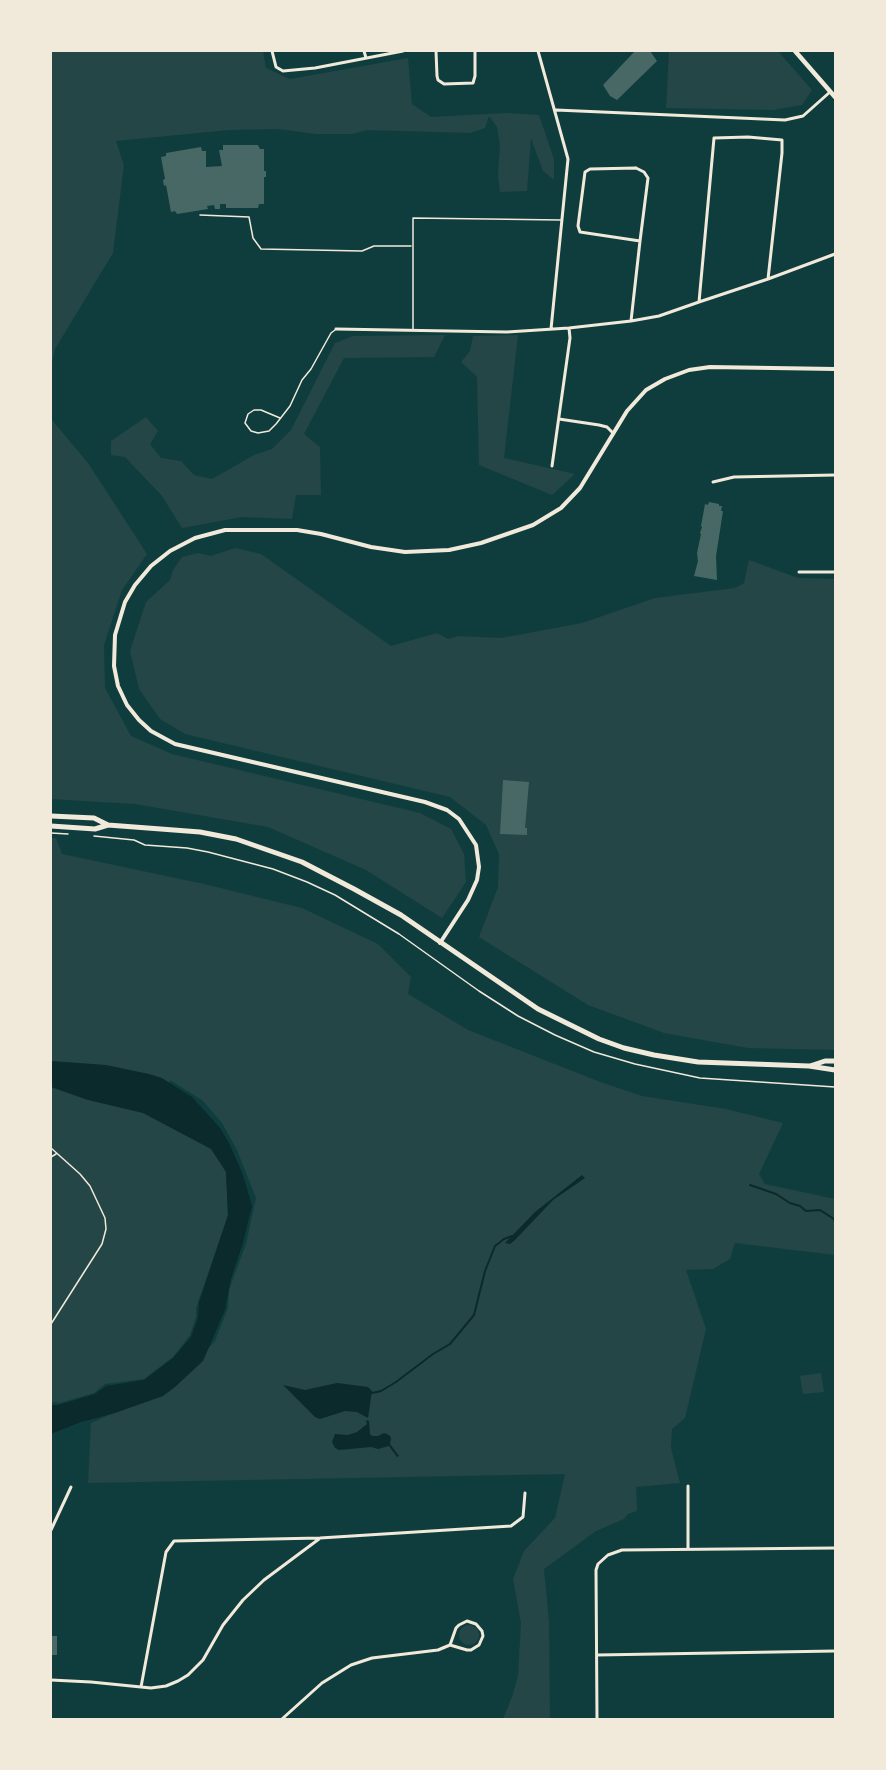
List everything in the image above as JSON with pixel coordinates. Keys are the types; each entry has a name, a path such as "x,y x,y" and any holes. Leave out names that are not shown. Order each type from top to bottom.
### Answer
{"main road":[{"path":"795,51 835,97"},
{"path":"51,816 94,818 108,825"},
{"path":"51,826 95,828 108,825 200,832 236,839 302,862 354,888 401,915 537,1008 599,1039 624,1048 698,1062 809,1066 835,1070"},
{"path":"809,1066 825,1061 835,1061"}],"street":[{"path":"272,51 276,67 283,71 315,68 403,51"},
{"path":"364,51 366,58"},
{"path":"436,51 437,76 438,80 444,84 473,83 476,76 475,51"},
{"path":"538,51 568,159 551,329"},
{"path":"556,110 785,120 803,116 830,92"},
{"path":"699,302 714,138 782,140 768,279"},
{"path":"631,321 648,178 636,168 587,170 584,176 578,226 580,232 640,241"},
{"path":"336,329 507,332 631,321 659,316 835,254"},
{"path":"552,466 570,338 569,328"},
{"path":"440,943 468,900 477,880 479,867 476,845 459,819 447,810 425,802 175,744 144,726 134,714 118,686 113,656 119,619 131,591 151,566 181,544 214,532 241,529 297,530 386,550 422,552 465,547 518,531 549,517 575,494 627,411 646,390 673,375 689,370 710,368 835,369"},
{"path":"560,419 607,427 614,433"},
{"path":"713,482 734,477 835,475"},
{"path":"799,572 835,572"},
{"path":"51,1530 70,1486"},
{"path":"688,1486 688,1549"},
{"path":"141,1687 166,1552 170,1544 178,1540 320,1538 511,1526 524,1516 525,1493"},
{"path":"51,1680 141,1687 166,1686 188,1675 203,1660 223,1625 243,1600 264,1580 320,1538"},
{"path":"597,1719 596,1570 602,1559 612,1552 622,1550 835,1548"},
{"path":"282,1719 322,1683 351,1665 372,1658 438,1650 450,1645 466,1650 476,1648 482,1641 482,1631 476,1624 463,1622 456,1628 450,1645"},
{"path":"597,1655 835,1652"}],"lane":[{"path":"200,215 249,217 253,238 261,249 362,251 374,246 412,246"},
{"path":"413,330 413,218 562,220"},
{"path":"280,418 261,410 254,410 248,414 245,423 251,431 258,433 269,431 280,418 290,406 302,380 331,333 336,329"}],"path":[{"path":"90,835 134,840 145,845 187,848 242,859 273,869 335,896 437,960"},
{"path":"51,1148 90,1186 105,1218 106,1229 102,1244 51,1324"},
{"path":"51,1157 56,1154"}],"shaded area":[{"path":"51,51 263,51 266,68 290,79 408,58 412,104 431,117 506,113 539,115 554,159 554,180 543,171 531,138 527,191 500,192 498,175 500,145 497,127 489,116 485,128 470,133 367,130 352,134 316,134 278,129 229,130 116,141 124,165 113,253 55,349 51,368"},
{"path":"669,51 778,51 812,90 802,105 773,110 666,108"},
{"path":"445,335 434,357 344,358 304,434 320,447 321,495 296,495 292,519 242,517 182,528 162,496 125,457 111,455 111,441 146,417 158,431 150,444 161,458 181,461 194,475 212,479 254,455 272,449 291,430 335,343 353,336"},
{"path":"518,335 504,458 575,474 552,495 479,465 477,377 461,362 470,351 473,336"},
{"path":"51,417 88,463 147,554 122,590 104,645 105,688 131,736 172,754 420,813 451,829 464,854 466,882 442,918 366,870 268,827 135,804 51,799"},
{"path":"235,548 261,554 391,646 437,633 448,639 459,636 501,638 582,623 655,598 735,588 744,583 749,560 798,578 835,579 835,1050 748,1048 664,1033 588,1005 479,937 498,887 499,854 486,825 450,797 185,734 160,719 139,689 130,651 146,602 170,580 173,570 182,557 198,553 211,556"},
{"path":"51,838 56,838 62,854 204,884 302,908 378,944 411,977 408,994 468,1030 603,1083 642,1096 726,1109 783,1123 759,1174 765,1184 835,1199 835,1255 735,1243 730,1259 713,1269 686,1270 706,1329 685,1418 672,1429 671,1448 680,1483 636,1487 637,1511 596,1531 544,1569 549,1621 550,1719 503,1719 518,1676 521,1623 513,1579 524,1551 555,1518 565,1474 88,1483 91,1423 133,1404 191,1368 215,1341 228,1308 229,1290 246,1244 256,1198 237,1150 222,1123 202,1100 170,1080 165,1118 213,1148 226,1172 228,1216 196,1308 196,1317 190,1335 173,1357 144,1379 105,1384 94,1393 59,1403 51,1402"},
{"path":"51,1061 106,1065 149,1074 162,1078 192,1097 220,1128 229,1143 243,1175 252,1206 231,1279 225,1310 203,1361 163,1396 51,1434 51,1405 95,1394 106,1386 144,1380 173,1358 191,1337 198,1317 199,1302 228,1215 226,1172 211,1149 143,1113 88,1100 51,1087"},
{"path":"582,1175 585,1178 553,1200 515,1240 510,1244 505,1243 535,1212"},
{"path":"821,1373 824,1392 803,1394 800,1376"},
{"path":"337,1383 368,1387 372,1391 368,1418 357,1412 345,1411 320,1419 315,1417 283,1385 305,1390"},
{"path":"366,1420 369,1421 372,1436 384,1433 389,1435 390,1444 399,1456 397,1457 389,1446 378,1449 371,1447 339,1450 335,1448 332,1442 335,1434 348,1435 357,1432 367,1424"},
{"path":"469,1625 476,1628 479,1635 476,1642 469,1645 462,1642 459,1635 462,1628"}],"building":[{"path":"635,51 650,51 657,61 617,100 610,96 603,85"},
{"path":"223,145 258,145 260,149 264,149 266,177 264,177 264,204 259,204 258,208 226,208 226,204 220,204 220,209 215,209 214,205 207,206 208,209 177,214 175,211 171,212 166,185 164,186 161,157 166,156 166,153 201,147 202,151 206,151 206,167 222,166 219,150 223,150"},
{"path":"709,502 719,504 723,511 716,556 717,580 694,576 705,504 708,505"},
{"path":"503,780 529,782 525,828 527,828 527,835 500,834"},
{"path":"51,1636 57,1636 57,1655 51,1655"}],"waterway":[{"path":"750,1185 776,1194 806,1211 820,1210 835,1222"},
{"path":"372,1393 381,1391 396,1382 450,1344 474,1315 485,1271 495,1246 512,1236"}]}
